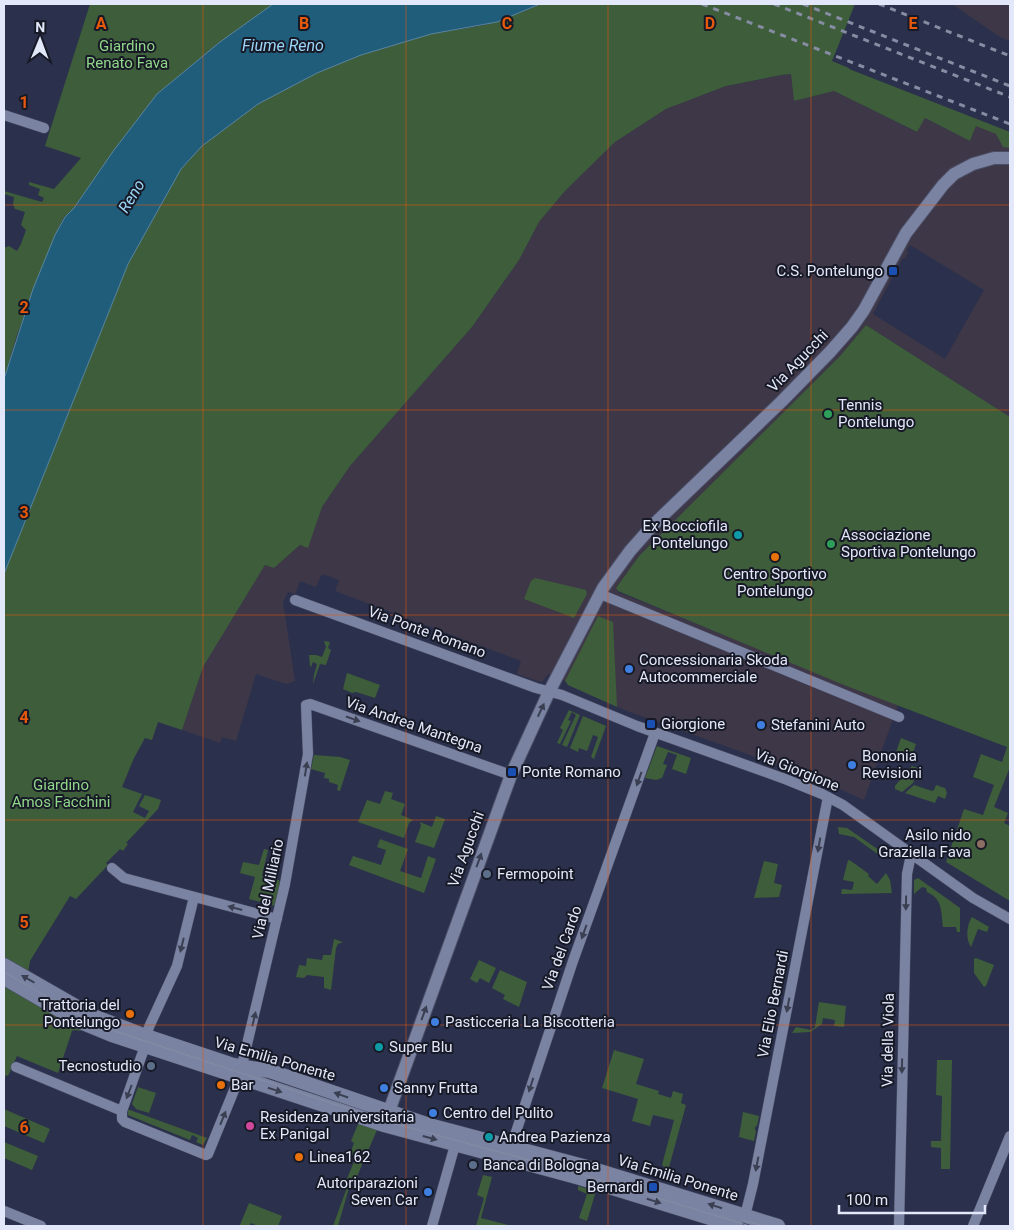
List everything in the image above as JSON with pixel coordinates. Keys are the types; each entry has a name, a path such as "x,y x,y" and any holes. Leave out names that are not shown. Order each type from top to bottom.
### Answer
{"main road":[{"name":"Via Emilia Ponente","path":"4,965 81,1016 96,1029 146,1041 241,1072 384,1125 740,1221 778,1226"},
{"name":"Via Emilia Ponente","path":"4,978 81,1016"},
{"name":"Via Emilia Ponente","path":"241,1072 270,1071 429,1125 640,1183 740,1221"}],"street":[{"path":"4,115 44,128"},
{"name":"Via Agucchi","path":"384,1125 511,775 550,692 600,594 620,564 648,530 781,402 852,327 864,310 906,233 943,185 954,174 973,164 994,158 1010,158"},
{"path":"600,594 899,717"},
{"name":"Via Ponte Romano","path":"295,600 550,692"},
{"name":"Via Giorgione","path":"550,692 562,695 655,733 785,779 828,797 973,898 1010,919"},
{"name":"Via Andrea Mantegna","path":"307,704 511,775"},
{"name":"Via del Milliario","path":"122,1111 122,1119 125,1122 206,1155 208,1154 241,1072 277,919 298,817 308,754 305,708 307,704"},
{"name":"Via del Cardo","path":"511,1147 568,975 655,733"},
{"name":"Via Elio Bernardi","path":"740,1221 755,1174 828,797"},
{"name":"Via della Viola","path":"898,1226 907,874 911,855"},
{"path":"112,868 124,878 277,919"},
{"path":"16,1067 122,1111 146,1041 177,966 194,897"},
{"path":"973,1226 1010,1136"},
{"path":"432,1226 455,1145"},
{"path":"4,1211 41,1226"}],"shaded area":[{"path":"952,4 1010,4 1010,41 1000,37"},
{"path":"792,74 794,101 834,91 916,132 925,118 970,141 978,120 1010,132 1010,417 866,325 840,356 639,556 616,588 618,592 898,705 864,800 820,780 627,711 548,674 541,682 517,674 521,661 335,591 339,580 322,574 316,587 300,581 295,594 288,592 283,602 295,681 286,684 256,674 236,741 222,737 220,743 182,730 203,667 265,565 274,568 300,545 308,547 322,507 350,466 472,327 519,260 539,222 565,191 615,142 666,109 726,86","holes":["910,245 984,290 945,359 873,314 902,259 908,253 907,250"]}],"green space":[{"name":"Giardino Renato Fava","path":"90,4 273,4 220,42 157,94 114,150 74,208 64,217 55,235 17,335 4,379 4,248 9,246 17,251 26,230 21,225 25,212 15,209 13,204 14,197 4,194 4,191 42,202 44,198 38,195 40,189 29,185 29,182 54,189 81,158 45,146"},
{"name":"Giardino Amos Facchini","path":"540,4 855,4 832,61 1010,132 1010,148 1003,147 996,134 976,126 970,141 925,118 917,132 834,91 794,101 791,74 726,86 666,109 615,142 565,191 539,222 519,260 472,327 350,466 322,507 308,548 300,545 274,568 265,565 203,667 182,730 158,722 152,740 145,738 134,758 122,787 142,794 133,812 145,818 149,811 139,806 145,795 161,800 158,809 126,843 128,844 123,851 120,849 106,863 108,865 76,899 70,896 30,961 28,973 4,959 4,574 128,264 181,169 202,146 258,104 317,73 361,55 431,34 485,25"},
{"name":"Associazione Sportiva Pontelungo","path":"866,325 1010,417 1010,767 994,807 1008,813 1004,823 1010,826 1010,901 946,862 964,809 983,815 994,785 973,777 981,754 1002,762 1007,747 844,685 618,591 616,588 639,556 840,356"},
{"path":"535,578 586,590 587,594 574,618 524,599 531,581"},
{"path":"598,616 613,622 617,707 568,685 565,681"},
{"path":"324,641 330,642 328,648 331,650 326,665 320,664 313,684 317,664 313,662 310,666 309,655 322,657 326,647"},
{"path":"347,673 380,685 375,698 343,689"},
{"path":"569,710 580,715 567,747 562,745 576,715 572,712 568,720 571,721 560,744 557,743 563,730 560,728"},
{"path":"583,716 606,726 594,759 591,757 598,737 593,735 587,751 579,748 578,752 570,748"},
{"path":"901,738 916,744 913,753 905,755 900,761 894,758"},
{"path":"657,746 691,758 686,774 672,769 677,755 668,752 663,764 667,765 662,778 656,780 645,778"},
{"path":"314,755 340,757 350,760 340,791 337,790 338,785 324,778 325,773 311,769"},
{"path":"912,766 918,768 913,783 902,792 895,789 895,786"},
{"path":"914,785 932,791 936,785 945,788 947,793 945,799 938,796 935,803 905,793"},
{"path":"385,791 393,793 391,799 405,804 401,815 413,820 409,823 404,838 358,822 367,800 380,804"},
{"path":"436,816 445,819 434,848 415,842 421,826 420,822 432,827"},
{"path":"838,827 847,828 889,857 883,858 854,837 839,834"},
{"path":"380,839 408,849 400,871 421,878 428,856 436,859 424,893 349,865 353,856 381,865 386,850 377,847"},
{"path":"264,849 268,850 262,876 279,880 280,883 275,906 249,899 255,877 240,873 243,862 259,865"},
{"path":"848,860 869,874 868,876 877,884 886,873 890,880 892,893 841,894 842,889 852,890 854,882 843,880"},
{"path":"764,861 778,864 774,883 782,885 779,897 754,898"},
{"path":"918,878 960,908 960,932 957,932 956,927 943,927 939,902 927,892 926,888 922,887 914,894 914,880"},
{"path":"972,917 989,927 987,932 978,929 971,947 967,932"},
{"path":"334,939 343,942 338,944 336,948 331,990 324,988 324,977 307,975 304,978 296,977 299,965 306,966 307,958 322,960 323,955 331,955"},
{"path":"976,958 994,965 984,987 974,973 974,959"},
{"path":"479,960 496,968 489,983 480,978 477,983 470,979"},
{"path":"500,970 527,982 519,1007 503,999 505,995 492,988"},
{"path":"4,984 82,1031 72,1031 58,1073 17,1056 4,1081"},
{"path":"819,1002 846,1006 844,1027 834,1026 835,1020 823,1018 822,1024 810,1032 792,1033 796,1027 811,1030 815,1027"},
{"path":"614,1050 644,1059 636,1084 659,1091 658,1094 671,1098 673,1091 683,1094 681,1103 686,1105 668,1171 662,1165 674,1120 653,1115 650,1126 632,1121 638,1099 602,1088"},
{"path":"937,1060 952,1060 950,1169 941,1169 941,1148 931,1147 931,1141 941,1141 942,1096 936,1095"},
{"path":"138,1087 156,1093 149,1113 136,1109 132,1104"},
{"path":"4,1109 50,1129 44,1143 4,1126"},
{"path":"128,1110 207,1138 203,1145 196,1142 198,1138 192,1135 190,1140 128,1115"},
{"path":"743,1112 759,1116 757,1126 755,1127 754,1141 739,1137"},
{"path":"358,1124 377,1130 355,1181 351,1181 338,1226 333,1226 349,1182 346,1181 356,1157 350,1154 354,1143 351,1141"},
{"path":"4,1142 38,1156 32,1170 4,1158"},
{"path":"483,1175 492,1177 481,1218 512,1226 476,1226 484,1198 477,1195"},
{"path":"578,1186 596,1191 587,1221 579,1218 587,1194 578,1190"},
{"path":"249,1203 282,1216 278,1226 258,1226 251,1223 249,1226 240,1225"}],"water":[{"name":"Fiume Reno","path":"273,4 540,4 497,22 431,34 361,55 317,73 258,104 202,146 181,169 128,264 4,574 4,379 33,289 55,235 65,217 74,208 114,150 157,94 220,42"}],"tram line":[{"path":"4,972 86,1019 112,1030 385,1121 577,1173 750,1226"},
{"path":"743,1220 764,1226"}],"railway":[{"path":"702,4 1010,124"},
{"path":"774,4 1010,97"},
{"path":"803,4 1010,86"},
{"path":"879,4 1010,56"}],"place":[{"name":"C.S. Pontelungo","path":"893,271"},
{"name":"Tennis Pontelungo","path":"828,414"},
{"name":"Ex Bocciofila Pontelungo","path":"738,535"},
{"name":"Associazione Sportiva Pontelungo","path":"831,544"},
{"name":"Centro Sportivo Pontelungo","path":"775,557"},
{"name":"Concessionaria Skoda Autocommerciale","path":"629,669"},
{"name":"Giorgione","path":"651,724"},
{"name":"Stefanini Auto","path":"761,725"},
{"name":"Bononia Revisioni","path":"852,765"},
{"name":"Ponte Romano","path":"512,772"},
{"name":"Asilo nido Graziella Fava","path":"981,844"},
{"name":"Fermopoint","path":"487,874"},
{"name":"Trattoria del Pontelungo","path":"130,1014"},
{"name":"Pasticceria La Biscotteria","path":"435,1022"},
{"name":"Super Blu","path":"379,1047"},
{"name":"Tecnostudio","path":"151,1066"},
{"name":"Bar","path":"221,1085"},
{"name":"Sanny Frutta","path":"384,1088"},
{"name":"Centro del Pulito","path":"433,1113"},
{"name":"Residenza universitaria Ex Panigal","path":"250,1126"},
{"name":"Andrea Pazienza","path":"489,1137"},
{"name":"Linea162","path":"299,1157"},
{"name":"Banca di Bologna","path":"473,1165"},
{"name":"Bernardi","path":"653,1187"},
{"name":"Autoriparazioni Seven Car","path":"428,1192"}],"water label":[{"name":"Reno","path":"131,196"}]}
